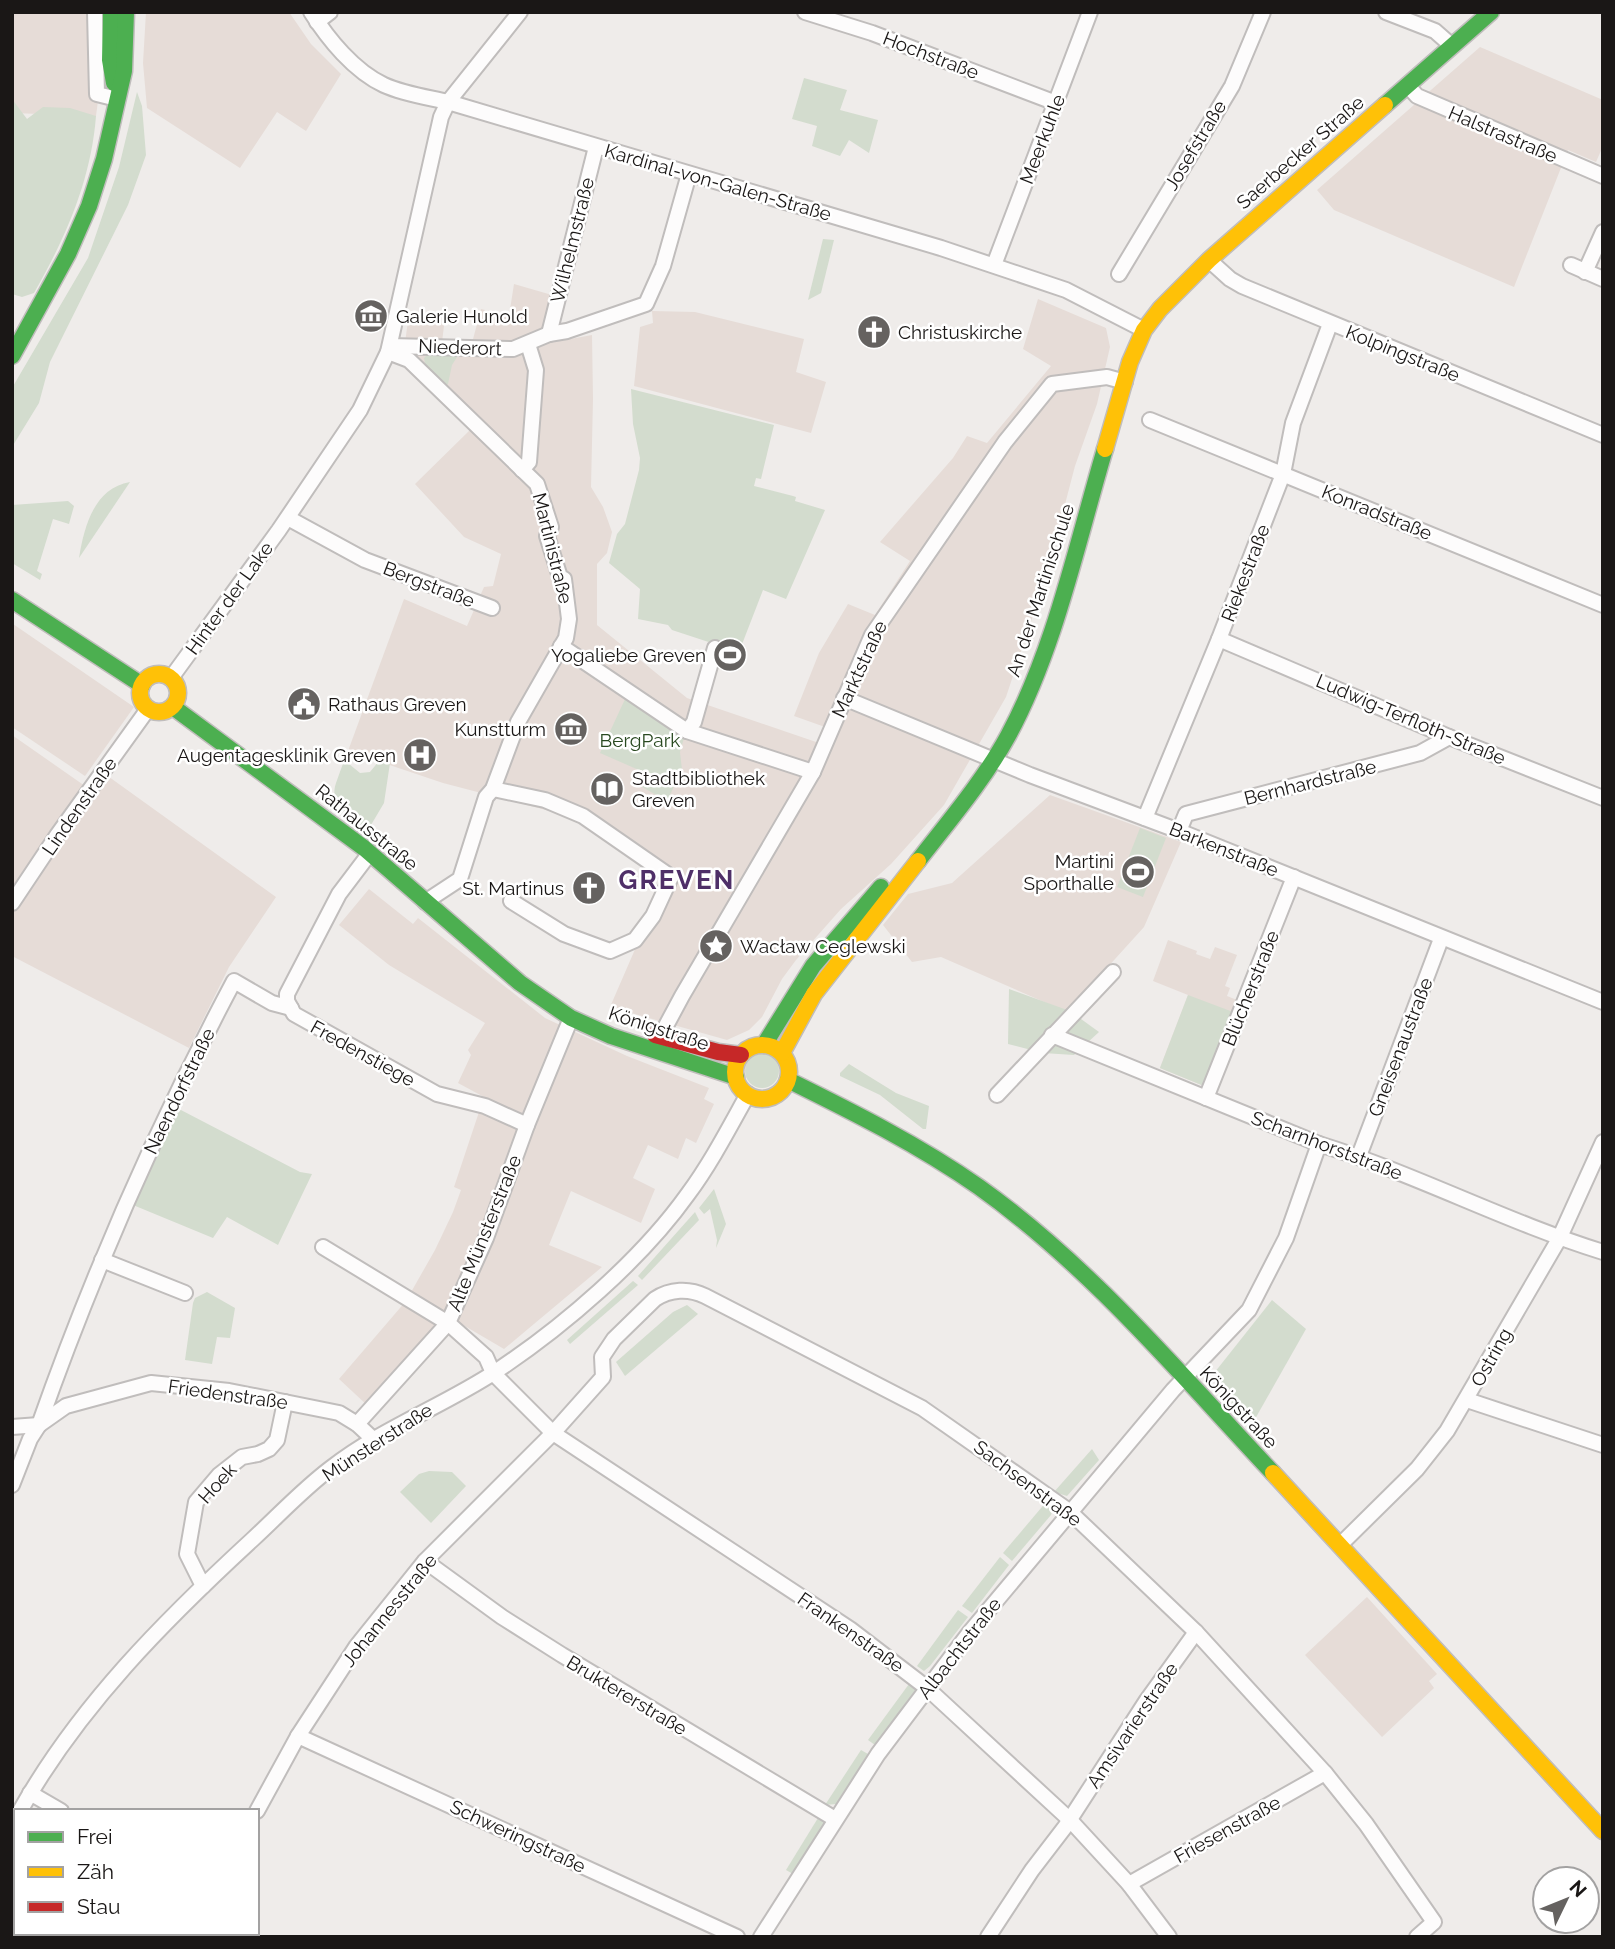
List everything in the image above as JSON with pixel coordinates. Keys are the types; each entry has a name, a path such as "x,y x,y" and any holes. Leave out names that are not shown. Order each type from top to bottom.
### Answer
{"street":[{"path":"95,12 97,94 117,99"},
{"path":"111,12 110,60 117,99"},
{"path":"12,356 68,254 89,206 104,159 124,71 126,12"},
{"path":"314,17 330,12"},
{"path":"389,349 441,117 448,102 520,12"},
{"name":"Hochstraße","path":"805,12 872,33 1056,103"},
{"name":"Meerkuhle","path":"994,265 1090,12"},
{"name":"Josefstraße","path":"1119,274 1231,86 1264,12"},
{"path":"1386,12 1436,31 1452,46"},
{"name":"Saerbecker Straße","path":"1144,330 1178,289 1209,260 1491,12"},
{"name":"Kardinal-von-Galen-Straße","path":"314,17 344,54 382,84 994,265 1066,290 1144,330"},
{"name":"Halstrastraße","path":"1408,86 1417,96 1603,176"},
{"name":"Wilhelmstraße","path":"549,334 596,147"},
{"name":"Niederort","path":"389,349 453,346 513,349 549,334 567,331 646,304 663,266 689,174"},
{"path":"1585,272 1603,232"},
{"name":"Kolpingstraße","path":"1209,260 1242,286 1603,435"},
{"path":"1571,265 1603,279"},
{"name":"Riekestraße","path":"1145,818 1283,474 1293,423 1330,324"},
{"name":"An der Martinischule","path":"782,1053 814,994 964,802 1014,725 1038,670 1130,362 1144,330"},
{"name":"Niederort","path":"522,470 529,462 536,370 528,344"},
{"name":"Martinistraße","path":"389,349 409,360 537,484 551,527 547,536 560,577 564,579 569,619 566,638 518,722 493,789 486,797 460,879 425,902"},
{"name":"Hinter der Lake","path":"171,678 288,518 360,410 389,349"},
{"name":"Marktstraße","path":"660,1037 813,772 872,635 1005,442 1052,384 1107,377 1125,382"},
{"name":"Konradstraße","path":"1150,419 1603,605"},
{"name":"Bergstraße","path":"288,518 365,560 492,608"},
{"path":"13,600 142,685"},
{"name":"Ludwig-Terfloth-Straße","path":"1219,639 1449,737 1603,798"},
{"path":"561,646 687,731 813,772"},
{"path":"687,731 694,722 715,648"},
{"path":"154,675 171,678 178,693 173,706 160,712 148,709 141,699 142,685 154,675"},
{"name":"Barkenstraße","path":"844,698 1603,1002"},
{"name":"Rathausstraße","path":"173,706 370,853 528,989 572,1014"},
{"name":"Lindenstraße","path":"12,904 58,834 148,709"},
{"name":"Bernhardstraße","path":"1179,831 1186,814 1420,753 1449,737"},
{"path":"493,789 545,800 583,816 671,877 653,916 635,940 610,951 564,934 531,916 511,901"},
{"name":"An der Martinischule","path":"764,1045 813,966 851,919 901,867 931,842"},
{"name":"Fredenstiege","path":"370,853 339,894 287,994 294,1014 438,1094 485,1106 527,1125"},
{"name":"Blücherstraße","path":"1206,1098 1294,877"},
{"name":"Gneisenaustraße","path":"1359,1156 1441,939"},
{"path":"997,1096 1113,972"},
{"name":"Naendorfstraße","path":"39,1424 102,1260 189,1067 234,981 272,1003 291,1008"},
{"name":"Königstraße","path":"572,1014 741,1055"},
{"name":"Königstraße","path":"572,1014 611,1036 736,1077"},
{"name":"Alte Münsterstraße","path":"360,1422 447,1322 486,1238 527,1125 572,1014"},
{"name":"Scharnhorststraße","path":"1052,1035 1319,1144 1359,1156 1559,1239 1603,1252"},
{"path":"764,1045 774,1047 782,1053 789,1071 784,1088 771,1097 755,1098 740,1087 736,1068 741,1055 749,1048 764,1045"},
{"name":"Königstraße","path":"788,1080 858,1114 916,1147 1004,1206 1059,1252 1184,1379 1340,1545 1603,1831"},
{"name":"Münsterstraße","path":"21,1809 42,1773 90,1708 162,1627 330,1468 373,1440 493,1373 610,1280 653,1237 689,1194 748,1094"},
{"name":"Ostring","path":"1340,1545 1417,1469 1447,1431 1559,1239 1603,1142"},
{"name":"Albachtstraße","path":"761,1937 878,1754 978,1622 1069,1511 1184,1379 1249,1310 1286,1238 1319,1144"},
{"name":"Frankenstraße","path":"323,1247 447,1322 486,1357 493,1373 553,1433 850,1629 927,1688 1070,1820 1129,1884 1169,1937"},
{"path":"102,1260 185,1293"},
{"name":"Sachsenstraße","path":"553,1433 603,1377 603,1357 614,1339 655,1299 663,1294 681,1290 700,1294 922,1408 1069,1511 1196,1632 1325,1773 1366,1824 1434,1922 1417,1937"},
{"name":"Friedenstraße","path":"12,1427 39,1424 66,1406 151,1383 229,1391 339,1413 360,1422 373,1440"},
{"path":"1466,1400 1603,1445"},
{"name":"Hoek","path":"203,1586 187,1553 196,1502 219,1475 242,1457 258,1454 277,1440 285,1402"},
{"path":"12,1485 30,1439 39,1424"},
{"name":"Johannesstraße","path":"258,1809 298,1736 356,1647 425,1561 553,1433"},
{"name":"Bruktererstraße","path":"425,1561 502,1617 562,1655 835,1819"},
{"name":"Amsivarierstraße","path":"988,1937 1032,1870 1070,1820 1108,1757 1196,1632"},
{"name":"Schweringstraße","path":"298,1736 737,1937"},
{"name":"Friesenstraße","path":"1129,1884 1325,1773"},
{"path":"30,1793 58,1809"}],"shaded area":[{"path":"12,12 103,12 102,70 96,116 12,113"},
{"path":"146,12 289,12 311,44 341,74 306,131 277,112 240,168 147,108 143,63"},
{"path":"1480,47 1603,100 1603,146 1596,162 1568,150 1514,287 1334,210 1317,190"},
{"path":"514,284 552,295 543,329 554,342 592,335 591,487 603,507 612,532 607,553 597,564 597,625 687,698 819,743 825,727 794,716 819,653 848,604 875,615 910,561 880,542 953,458 967,436 987,443 1051,366 1023,349 1038,299 1106,328 1110,347 1097,404 1075,466 1047,573 1006,697 944,805 891,864 841,909 796,960 782,979 762,1017 749,1030 727,1040 610,1007 666,878 580,819 443,783 348,751 404,599 467,626 484,587 493,586 501,554 464,537 415,484 471,429 402,364 409,314 445,318 442,342 472,343 481,309 509,316"},
{"path":"652,311 695,312 804,339 796,372 826,382 811,433 634,386 640,327 653,323"},
{"path":"13,624 134,707 85,776 12,727"},
{"path":"12,735 85,786 98,769 276,897 229,967 189,1048 12,956"},
{"path":"1050,795 1181,842 1144,927 1067,1012 941,957 912,962 883,925 908,894 952,883"},
{"path":"369,889 413,924 418,918 545,1018 627,1056 709,1088 704,1099 714,1104 696,1143 686,1138 678,1159 648,1145 633,1178 655,1189 641,1223 571,1191 549,1245 602,1267 504,1349 446,1315 368,1406 339,1379 406,1301 453,1212 461,1190 454,1187 484,1097 458,1083 471,1055 468,1050 485,1023 389,965 339,925"},
{"path":"1168,940 1210,959 1215,947 1237,955 1225,986 1230,988 1227,996 1237,1000 1204,1086 1160,1068 1188,995 1153,981"},
{"path":"1367,1597 1437,1674 1429,1681 1434,1688 1382,1737 1305,1655"}],"green space":[{"path":"804,78 847,90 840,110 878,120 869,153 849,140 840,156 812,146 817,126 792,119"},
{"path":"137,92 142,106 146,155 128,205 50,362 39,403 12,447 12,388 88,258 119,167"},
{"path":"12,99 27,119 43,107 70,108 96,116 89,163 75,208 34,293 22,297 12,294"},
{"path":"823,239 834,240 821,293 808,300"},
{"path":"455,353 457,357 446,385 425,364 424,358 427,355"},
{"path":"631,389 774,425 761,479 756,478 754,486 796,497 795,501 825,510 786,599 763,590 739,652 672,630 668,625 638,619 640,589 609,563 617,534 625,524 639,470 640,458 633,424"},
{"path":"130,482 79,558 88,522 99,501 108,492"},
{"path":"68,501 74,506 69,524 53,519 37,571 42,574 40,580 12,563 12,505"},
{"name":"BergPark","path":"626,697 684,738 680,752 682,770 667,801 642,787 648,774 600,753"},
{"path":"349,751 349,764 360,773 370,772 379,761 390,763 384,803 368,830 343,810 335,799 336,783"},
{"name":"Martini Sporthalle","path":"1140,828 1166,838 1143,897 1117,887"},
{"path":"1009,989 1070,1011 1099,1032 1074,1055 1043,1053 1008,1044"},
{"path":"1188,995 1233,1012 1204,1086 1160,1068"},
{"path":"762,1054 774,1059 779,1071 774,1083 762,1088 750,1083 745,1071 750,1059"},
{"path":"849,1064 896,1093 929,1106 926,1129 880,1095 840,1076"},
{"path":"179,1109 300,1172 312,1174 278,1245 227,1217 213,1238 133,1205"},
{"path":"714,1189 726,1224 716,1248 717,1240 710,1209 704,1214 699,1208"},
{"path":"695,1212 699,1220 642,1280 638,1276"},
{"path":"633,1281 638,1285 570,1344 567,1340"},
{"path":"207,1292 235,1308 230,1338 217,1337 212,1364 185,1360 193,1303 195,1298"},
{"path":"1272,1300 1306,1329 1251,1426 1211,1377"},
{"path":"687,1305 698,1314 625,1376 616,1362 673,1312"},
{"path":"1092,1449 1099,1460 1067,1496 1054,1492"},
{"path":"429,1471 452,1472 466,1486 431,1523 400,1492 419,1474"},
{"path":"1047,1501 1053,1508 1051,1515 1012,1561 1003,1553"},
{"path":"1000,1557 1009,1565 972,1613 962,1606"},
{"path":"958,1610 968,1617 924,1671 917,1666"},
{"path":"909,1684 916,1689 875,1745 868,1740"},
{"path":"861,1750 868,1754 836,1804 825,1805"},
{"path":"818,1818 825,1823 793,1874 786,1870"}],"traffic: fast":[{"path":"111,12 110,60 114,83"},
{"path":"12,356 68,254 89,206 104,159 124,71 126,12"},
{"path":"1385,105 1491,12"},
{"path":"918,861 988,768 1025,703 1064,595 1105,449"},
{"path":"12,600 142,685"},
{"path":"173,707 364,848 520,983 571,1018 611,1036 736,1077"},
{"path":"764,1045 813,966 881,887"},
{"path":"788,1080 933,1157 1020,1218 1059,1251 1133,1322 1273,1473"}],"traffic: slow":[{"path":"1105,449 1130,362 1144,330 1160,309 1209,260 1385,105"},
{"path":"159,674 172,680 178,693 172,706 159,712 146,706 140,693 146,680 159,674"},
{"path":"782,1053 814,994 918,861"},
{"path":"762,1045 781,1053 789,1072 781,1091 762,1099 743,1091 735,1072 743,1053 762,1045"},
{"path":"1273,1473 1603,1831"}],"traffic: jam":[{"path":"655,1035 718,1052 741,1055"}],"place":[{"name":"Galerie Hunold","path":"371,316"},
{"name":"Christuskirche","path":"874,332"},
{"name":"Yogaliebe Greven","path":"730,655"},
{"name":"Rathaus Greven","path":"304,704"},
{"name":"Kunstturm","path":"571,729"},
{"name":"Augentagesklinik Greven","path":"420,755"},
{"name":"Stadtbibliothek Greven","path":"607,789"},
{"name":"Martini Sporthalle","path":"1138,872"},
{"name":"St. Martinus","path":"589,888"},
{"name":"Wacław Ceglewski","path":"716,946"}],"district":[{"name":"GREVEN","path":"677,880"}]}
